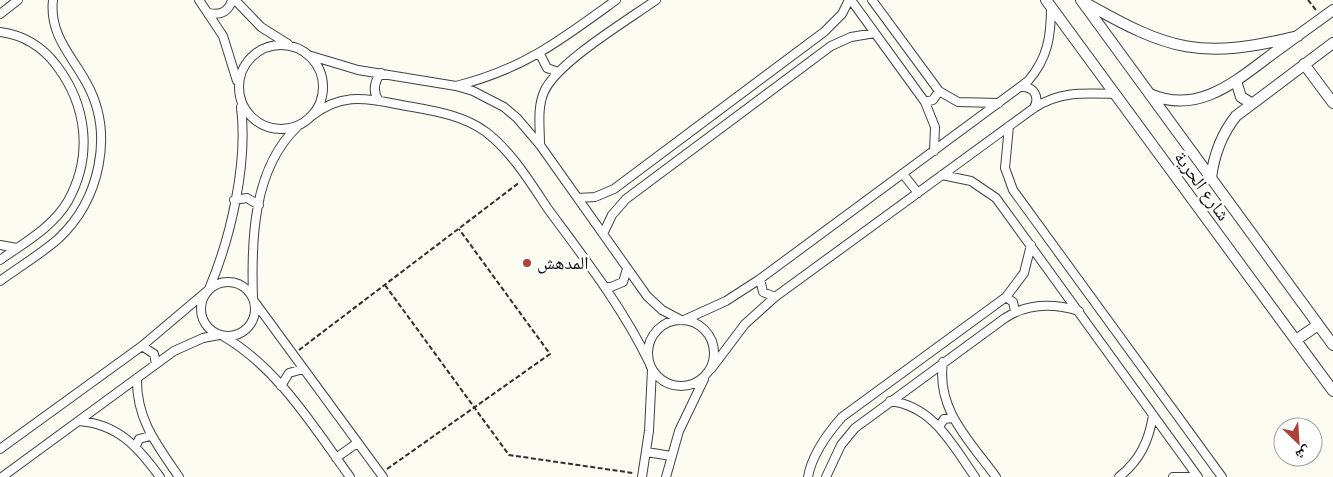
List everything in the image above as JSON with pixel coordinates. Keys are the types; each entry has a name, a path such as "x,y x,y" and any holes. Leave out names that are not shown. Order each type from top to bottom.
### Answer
{"street":[{"path":"0,14 18,0"},
{"path":"0,281 58,240 70,226 90,194 100,158 99,120 87,84 66,52 54,21 52,0"},
{"path":"199,0 210,13 228,48 241,102 243,135 234,200 220,261 200,307 201,316 211,330 255,357 282,386 350,477"},
{"path":"210,13 221,14 226,11 233,0 261,27 308,55 342,65 456,86 488,98 504,107 517,118 540,145 654,304 682,320 704,328 710,337 714,353 711,369"},
{"path":"456,86 507,70 540,54 616,0"},
{"path":"540,145 540,104 550,81 558,72 656,0"},
{"path":"578,198 595,197 614,189 824,32 842,14 850,0 925,102 935,127 934,151"},
{"path":"872,0 939,91 958,102 999,103"},
{"path":"1081,0 1138,33 1185,48 1234,49 1298,36"},
{"name":"شارع الحرية","path":"1081,0 1333,345"},
{"path":"642,475 647,452 651,366 648,354 654,334 671,322 682,320 726,301 760,279 1022,87 1038,70 1050,42 1048,3"},
{"name":"شارع الحرية","path":"1048,3 1333,391"},
{"path":"1148,93 1161,98 1192,100 1215,93 1236,81 1333,10"},
{"path":"0,32 22,36 34,43 53,61 73,90 83,122 84,148 80,173 67,202 57,216 46,227 0,260"},
{"path":"603,234 612,215 626,198 824,52 851,37 875,34"},
{"path":"238,88 240,75 246,62 256,52 269,46 283,45 296,48"},
{"path":"1211,178 1218,146 1226,130 1251,104 1304,64 1332,46"},
{"path":"53,61 57,53 66,52"},
{"path":"540,54 548,68 558,72"},
{"path":"308,55 317,66 322,79 323,92 318,106 310,117"},
{"path":"1304,64 1333,102"},
{"path":"378,100 375,95 375,83 382,73"},
{"path":"1236,81 1241,97 1251,104"},
{"path":"1022,87 1027,87 1035,93 1037,98 1034,108"},
{"path":"925,102 932,100 939,91"},
{"path":"666,477 670,456 684,417 704,378 745,324 775,297 1034,108 1055,97 1069,94 1115,94"},
{"path":"2,477 156,364 188,344 221,335 238,334 245,330 254,317 253,262 259,204 270,163 286,137 299,125 333,102 346,99 378,100 444,113 472,124 498,142 605,286 631,327 658,377 676,386 691,385 704,378"},
{"path":"241,102 248,114 259,123 272,128 286,129 299,125"},
{"path":"1009,126 1005,168 1008,179 1020,201 1222,477"},
{"path":"80,173 96,177"},
{"path":"903,174 918,193"},
{"path":"942,175 957,177 984,188 1007,211 1196,477"},
{"path":"234,200 247,198 259,204"},
{"path":"1007,211 1012,204 1020,201"},
{"path":"808,477 817,452 828,433 842,417 1006,297 1024,273 1032,244"},
{"path":"0,246 17,248"},
{"path":"605,286 611,287 623,282 628,269"},
{"path":"760,279 763,292 775,297"},
{"path":"0,449 142,346 208,290 225,282 234,282 242,285 254,300 292,356 382,476"},
{"path":"1006,297 1013,302 1015,311"},
{"path":"826,477 834,457 850,434 890,401 1015,311 1048,305 1079,311"},
{"path":"1296,340 1318,326"},
{"path":"142,346 154,354 156,364"},
{"path":"944,362 942,385 944,396 953,418 996,477"},
{"path":"282,386 289,373 302,369"},
{"path":"137,378 138,402 150,436 179,477"},
{"path":"890,401 912,406 922,411 940,427 975,477"},
{"path":"1119,477 1138,458 1146,445 1153,415"},
{"path":"940,427 944,419 953,418"},
{"path":"79,421 104,425 116,430 136,446 160,477"},
{"path":"136,446 143,437 150,436"},
{"path":"336,458 357,443"},
{"path":"647,452 670,456"},
{"path":"1173,477 1196,477"}],"path":[{"path":"1308,0 1322,18"},
{"path":"292,356 526,178"},
{"path":"382,476 550,354 459,228"},
{"path":"385,285 509,455 642,475"}],"place":[{"name":"المدهش","path":"527,263"}]}
